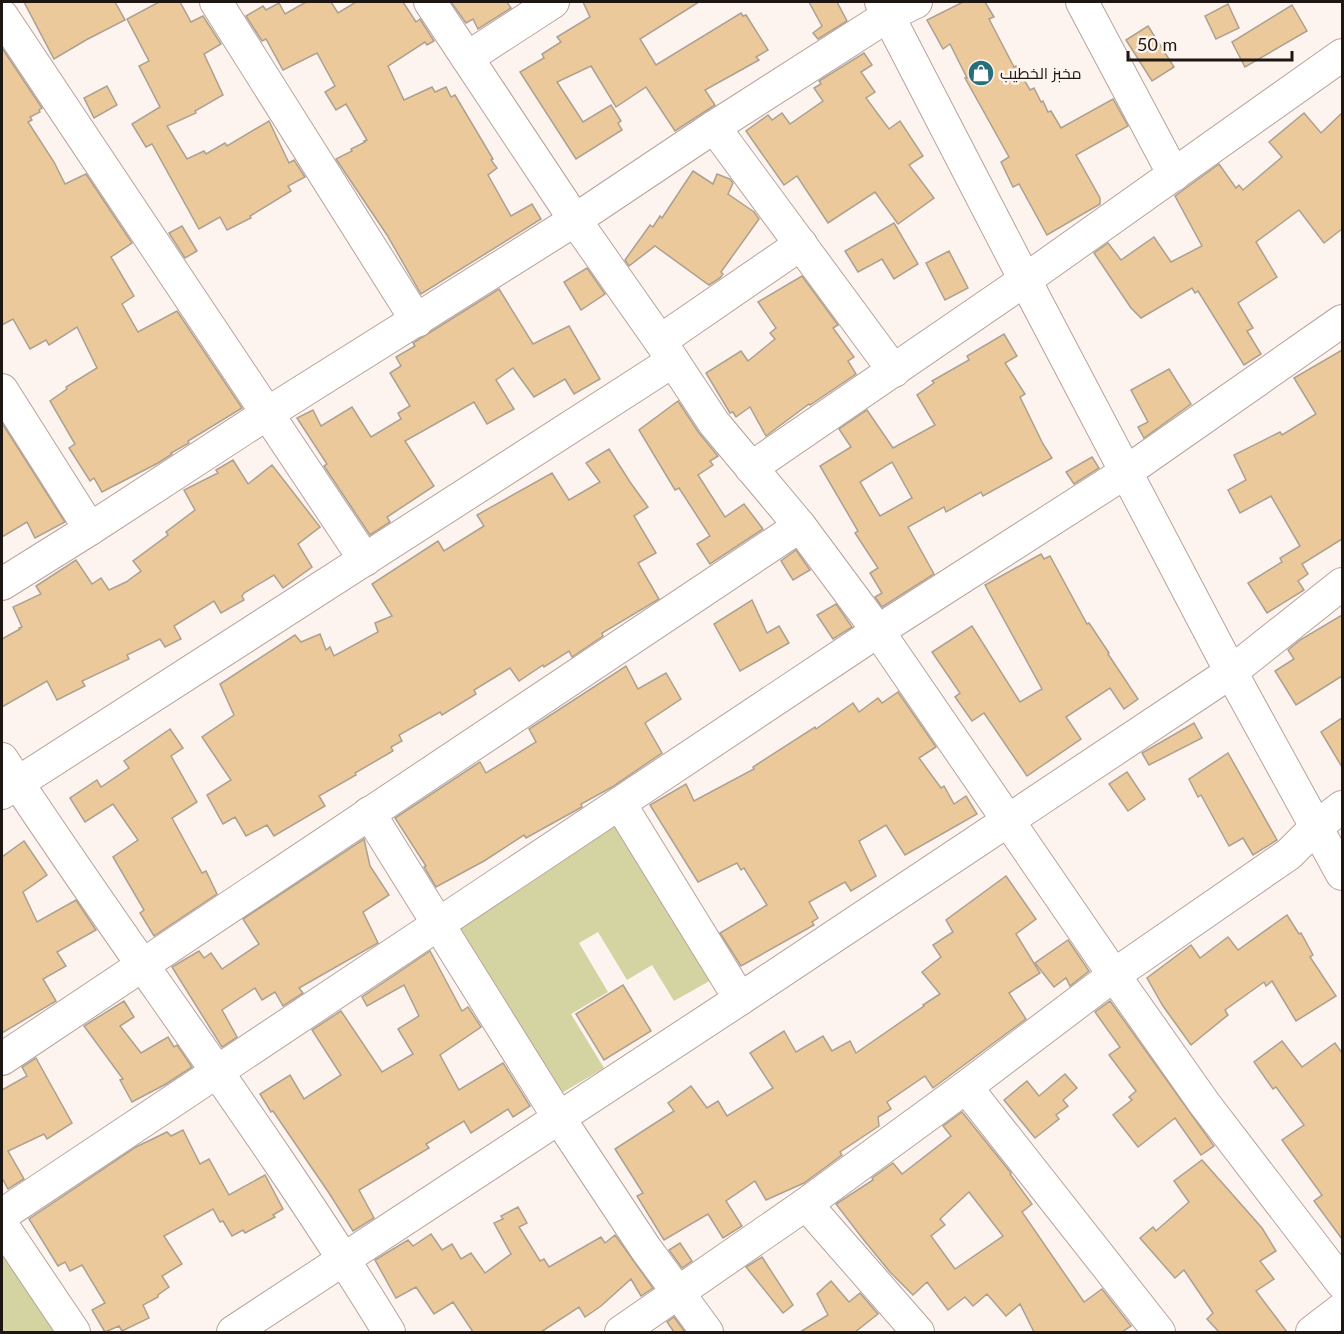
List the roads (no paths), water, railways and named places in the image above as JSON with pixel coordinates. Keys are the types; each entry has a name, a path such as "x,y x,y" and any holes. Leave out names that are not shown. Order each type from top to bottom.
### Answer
{"street":[{"path":"216,2 417,321"},
{"path":"430,2 714,423 800,526 878,631 1204,1103 1342,1283"},
{"path":"467,58 553,2"},
{"path":"1082,2 1174,175"},
{"path":"2,584 575,220 896,6 1025,280 1231,672 1342,874"},
{"path":"2,16 364,560"},
{"path":"751,468 1025,280 1342,55"},
{"path":"714,127 894,371"},
{"path":"390,1332 345,1259 219,1072 7,778 364,560 666,351 801,244"},
{"path":"2,1215 878,631 1126,472 1342,321"},
{"path":"2,390 90,529"},
{"path":"2,1059 800,526"},
{"path":"232,1332 740,999 1231,672 1342,584"},
{"path":"620,804 740,999"},
{"path":"621,1332 806,1204 1114,975 1289,854 1316,826 1342,807"},
{"path":"369,813 559,1118 677,1294 707,1332"},
{"path":"966,1087 1159,1332"},
{"path":"806,1204 918,1332"},
{"path":"2,1225 74,1332"},
{"path":"1312,1332 1342,1309"}],"place":[{"name":"مخبز الخطيب","path":"981,73"}]}
